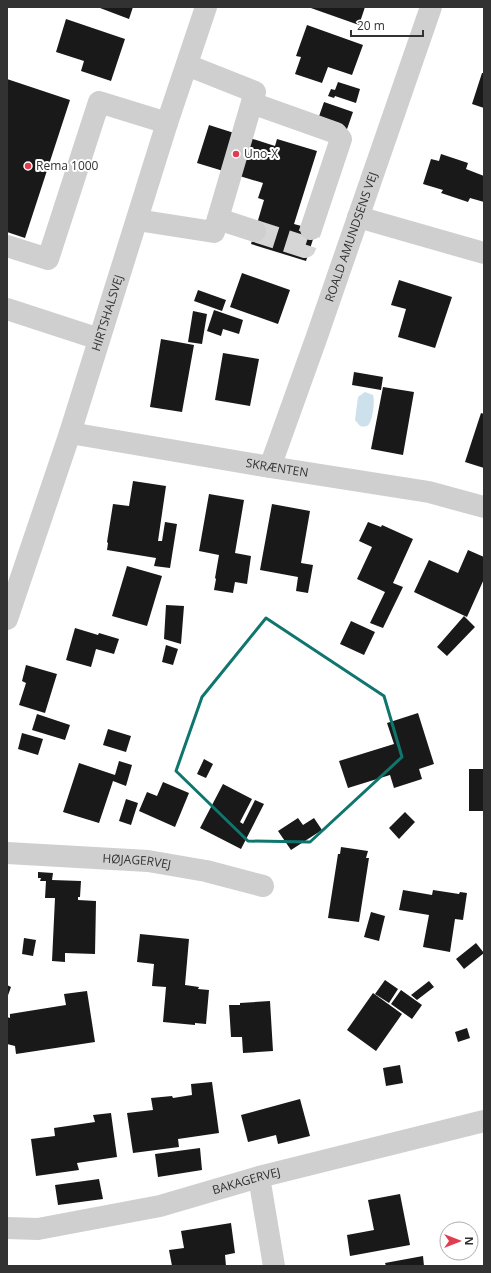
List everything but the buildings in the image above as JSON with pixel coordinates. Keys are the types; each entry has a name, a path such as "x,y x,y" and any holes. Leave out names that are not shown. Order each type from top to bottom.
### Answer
{"street":[{"name":"HIRTSHALSVEJ","path":"7,619 70,433 167,123 206,7"},
{"name":"ROALD AMUNDSENS VEJ","path":"270,467 431,7"},
{"path":"137,220 214,232 255,92 187,65"},
{"path":"7,246 48,258 99,102 167,123"},
{"path":"252,103 336,133 341,139 311,229"},
{"path":"358,217 484,253"},
{"path":"218,219 255,231"},
{"path":"7,310 99,339"},
{"name":"SKRÆNTEN","path":"70,433 429,492 484,507"},
{"name":"HØJAGERVEJ","path":"7,854 148,861 206,871 263,886"},
{"name":"BAKAGERVEJ","path":"7,1228 38,1229 160,1206 259,1177 484,1122"},
{"path":"259,1177 274,1266"}],"highlighted area":[{"path":"266,618 384,696 402,757 310,842 248,841 176,771 202,697"}],"water":[{"path":"365,392 373,395 374,401 373,414 370,422 364,427 360,426 355,420 358,397"}],"tunnel":[{"path":"255,231 305,247 311,229"}],"place":[{"name":"Uno-X","path":"236,154"},
{"name":"Rema 1000","path":"28,166"}]}
